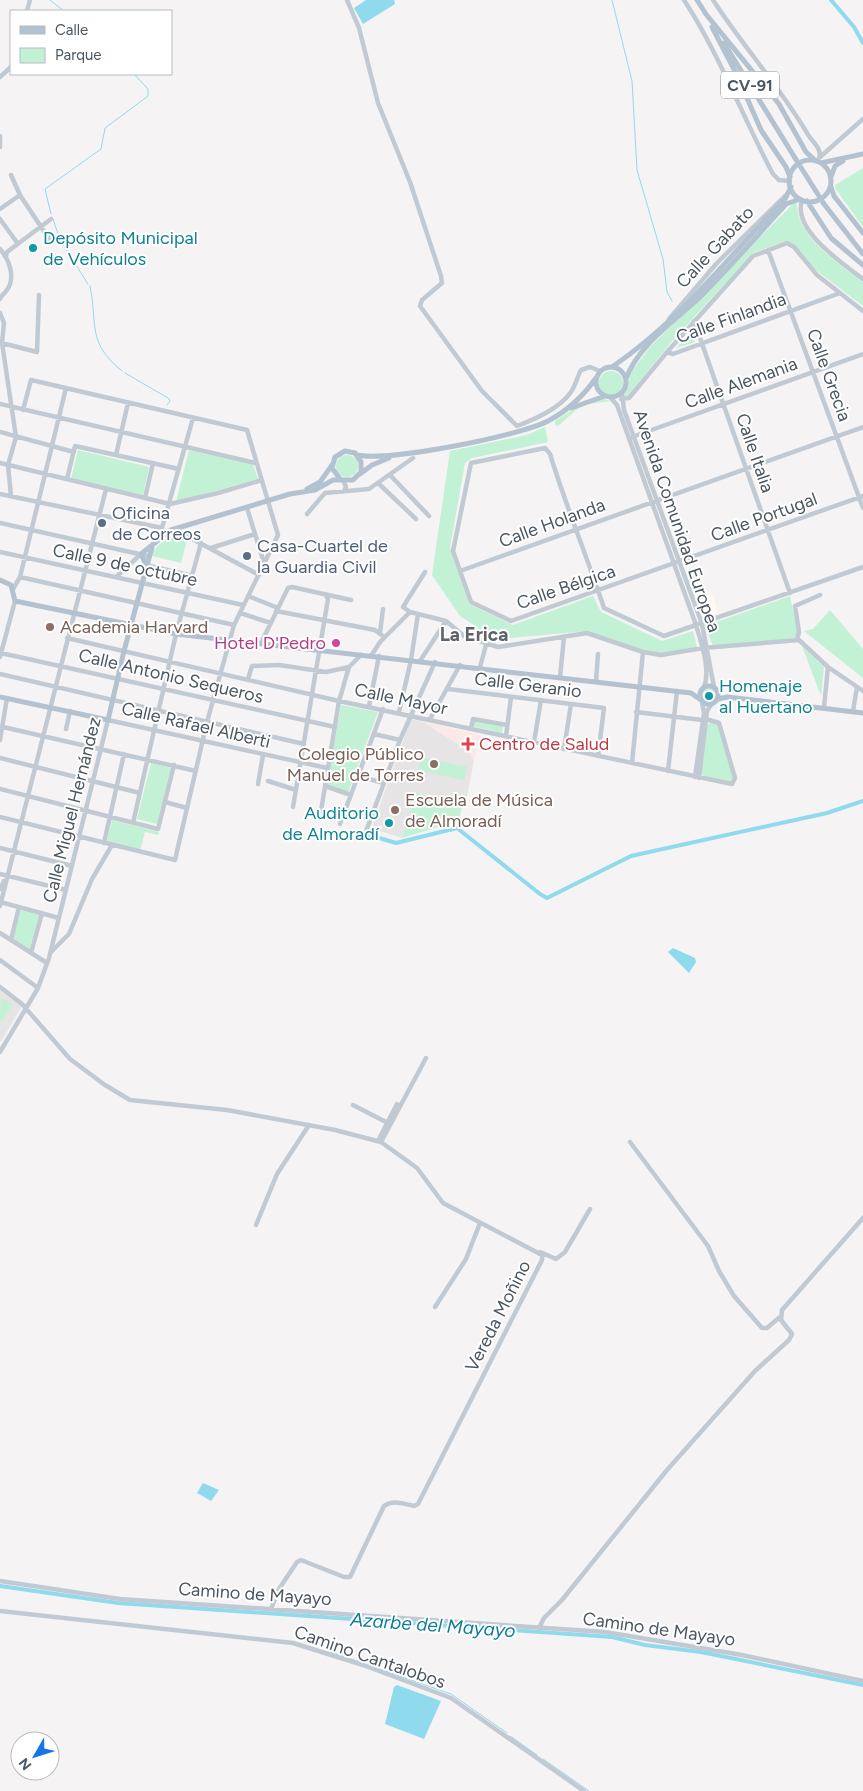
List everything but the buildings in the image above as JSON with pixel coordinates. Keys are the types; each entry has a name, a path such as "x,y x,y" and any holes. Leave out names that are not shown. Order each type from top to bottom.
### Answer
{"main road":[{"name":"CV-91","path":"697,0 824,204 863,254"},
{"path":"564,411 596,378 600,371 612,367 667,324 788,193 791,187 786,167 760,130 736,73 705,13"},
{"path":"705,13 779,104 806,152 819,160 826,167 831,177"},
{"path":"790,179 794,168 802,162 845,159 863,154"},
{"path":"596,378 597,389 605,396 611,398 622,396 626,379 649,344 718,279 786,204 822,198 830,186 835,166 845,159"},
{"path":"830,186 834,196 863,233"},
{"path":"791,187 831,238 863,265"},
{"path":"612,367 623,372 626,379"},
{"path":"302,492 320,482 332,465 335,457 342,452 348,451 358,455 392,456 513,433 540,424 588,400 605,396"},
{"path":"358,455 362,464 360,474"},
{"path":"146,565 141,554 153,546 165,530 315,490 330,481 353,480 372,465 392,456"},
{"path":"332,465 335,474 342,480"},
{"name":"Calle Miguel Hernández","path":"108,720 141,583 148,556 153,546"},
{"path":"0,580 7,582 14,589 15,601 176,634 420,660 691,693 714,687 727,698"},
{"path":"702,701 703,689"},
{"path":"718,692 718,699"},
{"path":"691,693 702,701 712,704 718,699 727,698 853,711 863,714"},
{"name":"Calle Rafael Alberti","path":"0,697 108,720"}],"street":[{"path":"347,0 359,28 378,103 410,182 441,276 442,283 422,300 420,306 482,391 517,426 549,411 565,399 572,390 581,370 590,367 600,371"},
{"path":"684,0 712,46 742,114 773,174 780,180 790,179"},
{"path":"713,0 737,37 791,105 807,134 818,147 819,160"},
{"path":"0,77 10,68"},
{"path":"819,160 863,119"},
{"path":"0,136 0,147"},
{"path":"11,175 20,195 49,239"},
{"path":"0,210 20,195"},
{"path":"803,200 800,215 809,230 829,253 863,279"},
{"path":"0,219 18,244"},
{"path":"6,256 6,252 51,219"},
{"path":"667,352 753,256 787,243 794,247 817,275 863,311"},
{"path":"0,249 6,256 10,267 9,287 0,299"},
{"name":"Calle Grecia","path":"768,250 861,497 863,508"},
{"path":"0,256 6,256"},
{"name":"Calle Finlandia","path":"622,396 629,398 667,352 672,354 840,293"},
{"path":"2,343 37,352 39,295"},
{"path":"0,313 4,326 2,343 16,437 8,465 10,496"},
{"name":"Calle Italia","path":"694,322 790,593"},
{"name":"Calle Alemania","path":"631,438 863,354"},
{"path":"0,817 175,860 229,640 234,625 278,534 247,430 31,380 23,410"},
{"path":"14,589 20,577 25,558 66,388"},
{"name":"Avenida Comunidad Europea","path":"622,396 631,438"},
{"name":"Avenida Comunidad Europea","path":"611,398 617,405 631,438 680,562 699,624 714,687"},
{"path":"116,455 128,402"},
{"path":"0,404 256,463"},
{"path":"0,494 99,514 165,530 193,418"},
{"name":"Calle Holanda","path":"460,571 863,427"},
{"path":"0,432 74,452"},
{"path":"67,479 75,446 179,469"},
{"name":"Calle Bélgica","path":"576,529 547,449 542,448 484,460 469,466 453,552 471,602 512,620 675,564"},
{"path":"307,514 325,493 366,490 379,484 413,458"},
{"path":"0,463 170,504 210,496 262,480"},
{"path":"145,498 153,463"},
{"path":"390,476 429,516"},
{"path":"342,480 346,487 344,491"},
{"path":"352,491 349,486 353,480"},
{"path":"379,484 416,518"},
{"path":"59,918 0,903 106,489"},
{"name":"Calle Portugal","path":"675,564 861,497"},
{"name":"Avenida Comunidad Europea","path":"655,501 675,564 699,624"},
{"path":"247,508 264,563"},
{"path":"0,523 148,556"},
{"path":"174,529 259,575"},
{"path":"576,529 607,611 664,636 863,567"},
{"path":"210,548 255,534"},
{"path":"133,822 176,634 202,543"},
{"name":"Calle 9 de octubre","path":"0,552 244,605"},
{"path":"116,578 141,554"},
{"path":"146,565 193,576"},
{"path":"425,572 403,607 410,612 446,621 464,636 486,645 498,647 587,634 599,636 644,652 661,655 705,648 797,640 801,641 828,667 863,691"},
{"path":"20,577 234,625"},
{"path":"261,643 288,588 351,600"},
{"path":"293,807 302,764 328,599 325,594"},
{"path":"797,640 799,632 795,606 820,595"},
{"path":"248,596 277,610 324,619 382,635"},
{"path":"1,653 15,601"},
{"path":"382,635 383,609"},
{"path":"371,656 382,635 410,612"},
{"path":"240,613 271,623"},
{"path":"399,712 411,660 418,614"},
{"path":"420,660 446,621"},
{"path":"560,677 564,637"},
{"name":"Calle Mayor","path":"67,638 220,674 730,785 735,782 735,778 719,723 704,719"},
{"path":"480,667 486,645"},
{"name":"Avenida Comunidad Europea","path":"703,689 706,681 705,648"},
{"path":"632,763 638,686 644,652"},
{"name":"Calle Antonio Sequeros","path":"1,653 335,728"},
{"path":"320,817 339,700 349,667 361,654"},
{"path":"596,681 598,654"},
{"path":"369,706 379,656"},
{"path":"365,834 400,740 435,662"},
{"path":"248,679 252,666 279,665 330,672 349,667"},
{"path":"430,719 460,665"},
{"path":"824,708 828,667"},
{"path":"0,674 304,744"},
{"path":"853,711 857,687"},
{"name":"Calle Geranio","path":"448,689 604,708 598,756"},
{"path":"668,771 677,691"},
{"path":"506,736 511,697"},
{"path":"0,740 4,727 7,698"},
{"path":"534,742 541,700"},
{"path":"697,777 704,719 702,701"},
{"path":"564,749 570,704"},
{"path":"704,719 712,704"},
{"path":"340,824 383,709"},
{"path":"66,729 70,711"},
{"path":"636,712 704,719"},
{"path":"471,728 473,719 507,725"},
{"name":"Calle Rafael Alberti","path":"108,720 327,768"},
{"name":"Calle Miguel Hernández","path":"0,1052 38,988 47,964 108,720"},
{"path":"4,727 174,765 196,772"},
{"path":"374,734 400,740"},
{"path":"104,843 124,754"},
{"path":"258,784 264,755"},
{"path":"0,758 140,793"},
{"path":"0,789 158,829 174,765"},
{"path":"358,776 384,783"},
{"path":"268,782 296,790"},
{"path":"325,786 351,795"},
{"path":"165,802 187,808"},
{"path":"50,953 69,934 90,883 112,845"},
{"path":"0,848 72,866"},
{"path":"0,874 66,890"},
{"path":"0,889 8,876"},
{"path":"10,940 19,907"},
{"path":"32,953 42,913"},
{"path":"0,933 47,964"},
{"path":"0,960 38,988"},
{"name":"Vereda Moñino","path":"0,987 26,1008 70,1059 104,1085 130,1100 220,1109 308,1125 380,1141 417,1168 443,1203 539,1252 542,1260 418,1504 414,1506 402,1502 390,1503 384,1506 350,1577 344,1577 301,1560 297,1562 279,1589 271,1609"},
{"path":"380,1141 426,1058"},
{"path":"380,1141 397,1104"},
{"path":"353,1105 388,1123"},
{"path":"256,1225 277,1174 308,1125"},
{"path":"630,1142 706,1244 718,1271 734,1296 762,1328 767,1328 780,1317 782,1310 863,1218"},
{"path":"539,1252 556,1258 560,1257 565,1252 590,1209"},
{"path":"435,1307 466,1258 480,1223"},
{"path":"540,1628 544,1618 562,1600 667,1470 755,1371 789,1340 791,1330 780,1317"},
{"name":"Camino de Mayayo","path":"0,1581 120,1599 605,1632 742,1655 863,1681"},
{"name":"Camino Cantalobos","path":"0,1611 293,1643 362,1665 451,1698 584,1791"}],"shaded area":[{"path":"713,594 718,613 705,618 697,600"},
{"name":"Colegio Público Manuel de Torres","path":"411,719 423,722 469,751 474,761 465,806 418,793 402,838 373,829 372,827"},
{"name":"Centro de Salud","path":"423,722 480,735 474,761 469,751"},
{"path":"0,990 22,1006 1,1042 0,1041"}],"green space":[{"path":"863,168 863,227 835,188 835,185"},
{"path":"794,203 797,203 799,215 811,238 831,258 863,282 863,306 816,270 794,244 786,241 753,253 672,341 627,397 624,396 632,371 650,347"},
{"path":"691,331 695,342 676,348"},
{"path":"611,371 619,375 623,383 619,391 611,395 603,391 599,383 603,375"},
{"path":"603,399 611,401 588,404 576,410 558,426 555,425 555,421 575,408"},
{"path":"545,427 548,442 472,458 465,463 450,548 469,604 513,625 593,596 601,612 662,641 693,631 697,647 662,653 643,650 587,631 500,639 460,616 432,575 450,451 527,435"},
{"path":"78,450 149,467 143,495 71,479"},
{"path":"189,450 253,464 258,479 176,502"},
{"path":"347,455 355,458 358,466 355,474 347,477 339,474 336,466 339,458"},
{"path":"171,533 187,540 181,563 152,556 153,551"},
{"path":"790,596 799,638 713,646 705,626"},
{"path":"830,610 863,649 863,678 804,631 813,629"},
{"path":"802,646 824,667 821,696"},
{"path":"707,689 711,689 715,695 711,701 707,701 703,697 703,693"},
{"path":"341,705 378,712 348,793 327,785"},
{"path":"474,720 503,726 502,733 472,726"},
{"path":"712,722 718,724 733,777 728,782 701,774 707,725"},
{"path":"421,757 467,767 464,780 418,770"},
{"path":"151,763 171,768 157,824 137,819"},
{"path":"417,793 463,805 458,821 402,838"},
{"path":"112,820 159,832 158,835 145,832 140,851 107,842"},
{"path":"21,910 39,915 29,951 12,939"},
{"path":"1,998 12,1004 2,1022 0,1020"}],"water":[{"path":"366,0 394,0 395,4 363,24 354,8"},
{"path":"673,948 695,958 696,962 689,973 668,952"},
{"path":"203,1483 219,1490 211,1501 197,1493"},
{"path":"397,1685 441,1701 424,1739 385,1724 394,1687"}],"waterway":[{"path":"50,0 63,10"},
{"path":"612,0 632,81 637,170 663,259 667,292 672,301"},
{"path":"831,0 854,27 863,43"},
{"path":"51,214 45,189 101,149 105,128 148,96 148,89 135,75"},
{"path":"53,219 60,240 88,284"},
{"path":"90,286 98,341 103,351 122,371"},
{"path":"125,373 168,398 170,401 167,405"},
{"path":"369,835 396,843 457,828 547,898 631,856 827,813 863,801"},
{"name":"Azarbe del Mayayo","path":"0,1586 118,1603 612,1637 645,1645 701,1652 863,1685"},
{"path":"331,1652 451,1694 507,1733"},
{"path":"510,1736 537,1755"},
{"path":"543,1759 589,1791"}],"place":[{"name":"Depósito Municipal de Vehículos","path":"33,248"},
{"name":"Oficina de Correos","path":"102,523"},
{"name":"Casa-Cuartel de la Guardia Civil","path":"247,556"},
{"name":"Academia Harvard","path":"50,627"},
{"name":"Hotel D'Pedro","path":"336,643"},
{"name":"Homenaje al Huertano","path":"709,696"},
{"name":"Centro de Salud","path":"468,744"},
{"name":"Colegio Público Manuel de Torres","path":"434,764"},
{"name":"Escuela de Música de Almoradí","path":"395,810"},
{"name":"Auditorio de Almoradí","path":"389,823"}],"district":[{"name":"La Erica","path":"474,634"}]}
